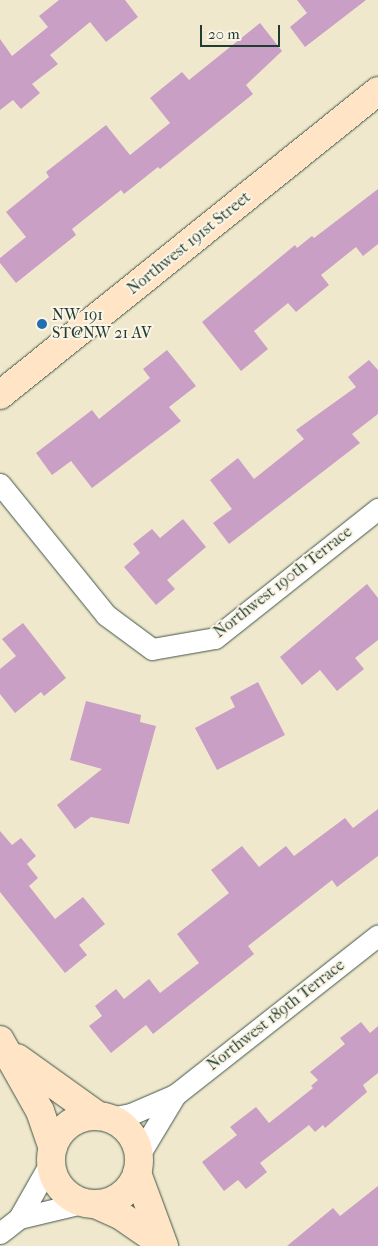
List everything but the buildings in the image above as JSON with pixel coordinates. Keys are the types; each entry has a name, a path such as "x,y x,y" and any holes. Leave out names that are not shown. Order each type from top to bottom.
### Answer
{"street":[{"name":"Northwest 191st Street","path":"0,395 378,91"},
{"name":"Northwest 190th Terrace","path":"0,484 106,615 152,649 216,638 378,508"},
{"name":"Northwest 189th Terrace","path":"104,1117 131,1114 175,1095 378,935"},
{"path":"4,1045 55,1088 131,1133 138,1164 163,1245"},
{"path":"4,1045 40,1110 59,1185 68,1195 120,1215 163,1245"},
{"name":"Northwest 189th Terrace","path":"138,1164 175,1095"},
{"path":"0,1233 19,1218 64,1128 76,1120 104,1117"},
{"path":"19,1218 121,1196 138,1164"}],"place":[{"name":"NW 191 ST@NW 21 AV","path":"42,324"}]}
